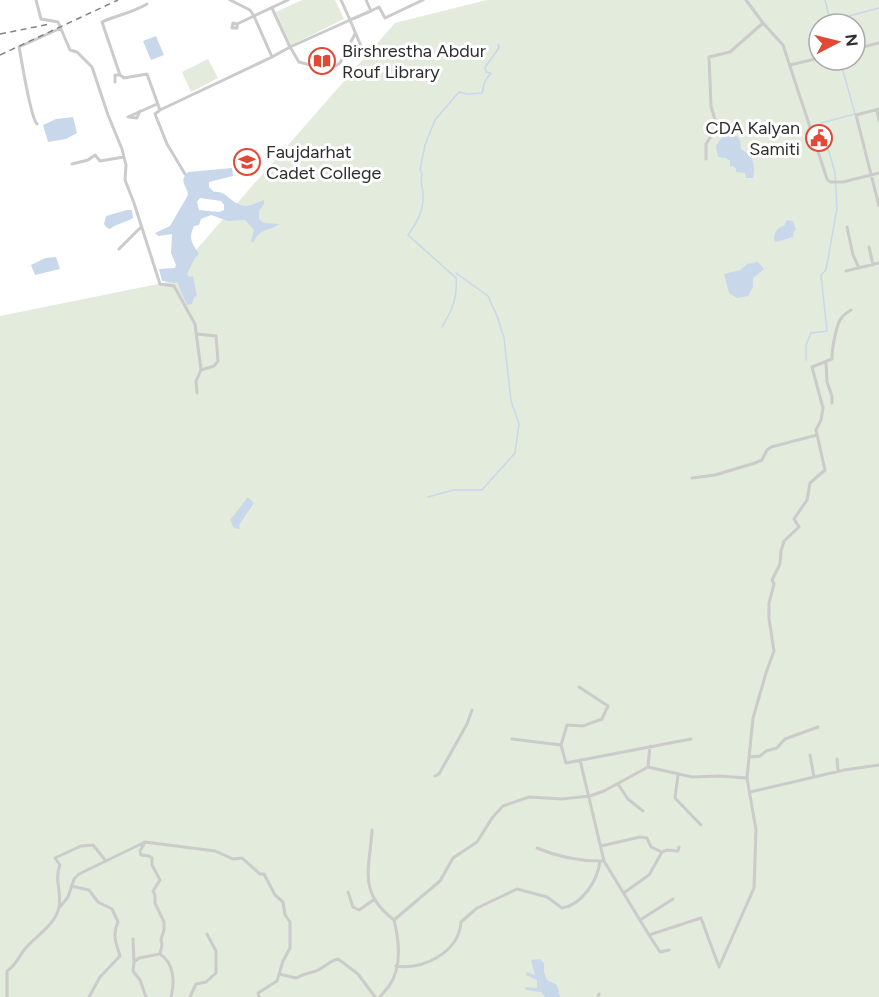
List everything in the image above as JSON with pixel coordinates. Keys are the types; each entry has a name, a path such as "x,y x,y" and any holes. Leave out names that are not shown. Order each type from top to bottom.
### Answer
{"street":[{"path":"36,0 41,19 58,22 70,50 77,52 92,67 124,157 125,180 160,284 175,288 195,324 201,370 195,381 197,393"},
{"path":"230,0 250,10 272,57"},
{"path":"237,24 288,0"},
{"path":"341,0 361,46"},
{"path":"366,0 371,10"},
{"path":"185,174 167,144 155,114 160,110 371,10 379,7 385,18 423,0"},
{"path":"747,0 763,23 783,45 826,180 843,182 879,173"},
{"path":"120,75 102,22 124,12 131,13 147,4"},
{"path":"272,8 298,62 329,70 340,63 356,34"},
{"path":"706,159 706,144 717,127 711,106 710,57 730,52 763,23"},
{"path":"37,124 33,121 30,109 19,47 60,28"},
{"path":"790,65 807,61"},
{"path":"115,82 113,75 120,75 124,78 147,74 160,110"},
{"path":"141,111 157,104"},
{"path":"879,121 878,109 856,115 879,206"},
{"path":"72,164 88,160 95,155 100,161 124,157"},
{"path":"119,249 141,227"},
{"path":"847,227 853,255 859,268"},
{"path":"869,247 873,265"},
{"path":"846,271 879,263"},
{"path":"649,935 701,918 719,967 754,888 756,830 747,778 753,718 774,651 769,619 769,603 774,584 772,580 780,564 784,541 799,527 794,519 807,500 810,483 825,470 816,430 823,408 812,367 832,359 832,343 836,337 841,317 851,310"},
{"path":"197,334 216,336 217,343 218,361 214,366 201,370"},
{"path":"826,362 827,382 832,403"},
{"path":"692,478 715,475 755,463 762,460 771,447 817,435"},
{"path":"579,687 608,706 602,719 583,726 567,725 561,745 566,763 691,739"},
{"path":"435,776 439,774 467,724 472,710"},
{"path":"750,757 760,756 766,751 777,748 785,739 818,727"},
{"path":"512,739 561,745"},
{"path":"648,767 650,746"},
{"path":"810,755 814,777"},
{"path":"837,759 838,771"},
{"path":"396,966 411,967 436,958 452,945 461,928 461,922 471,912 517,889 547,897 562,908 573,905 594,882 602,861 601,846 580,760"},
{"path":"750,792 838,771 879,765"},
{"path":"394,920 440,881 453,858 477,842 492,818 503,806 529,797 562,799 590,796 648,767 692,777 747,778"},
{"path":"678,774 675,798 701,825"},
{"path":"618,783 628,799 642,811"},
{"path":"279,974 296,978 338,959 358,975 378,997 391,984 396,966 398,939 394,920 375,898 367,882 372,830"},
{"path":"601,846 640,837 647,838 651,847 662,852"},
{"path":"145,842 140,851 141,855 152,858 152,865 160,880 153,891 155,903 164,921 164,930 160,939 162,945 160,954"},
{"path":"7,997 7,971 17,964 24,950 50,925 68,897 71,886 79,874 145,842 173,844 215,851 233,859 242,858 260,874 264,874 275,895 283,902 285,915 290,922 290,948 277,981 258,993 259,997"},
{"path":"59,908 60,890 57,875 60,865 55,858 81,846 93,845 106,861"},
{"path":"625,892 649,875 662,852 678,851 679,847"},
{"path":"537,848 550,854 582,861 602,861"},
{"path":"602,861 660,952 669,950"},
{"path":"71,886 89,890 98,902 112,909 118,922 114,930 114,938 120,956 100,977 89,997"},
{"path":"348,892 353,907 359,910 375,898"},
{"path":"640,920 673,899"},
{"path":"190,997 196,984 206,982 216,973 216,951 207,933"},
{"path":"133,939 133,971 140,980 146,997"},
{"path":"134,962 139,958 160,954 167,958 173,974 171,997"}],"green space":[{"path":"302,0 335,0 344,19 291,45 276,12"},
{"path":"487,0 879,0 879,997 0,997 0,316 168,282 395,23"},
{"path":"208,59 218,78 191,92 182,72"}],"water":[{"path":"156,36 164,55 151,60 143,41"},
{"path":"73,117 77,133 66,139 48,142 43,125 56,119"},
{"path":"721,130 731,130 740,140 741,149 753,161 753,178 746,178 745,173 736,172 733,166 730,167 730,161 718,157 716,146 724,134"},
{"path":"232,168 233,176 209,182 209,187 214,192 222,193 240,205 250,205 264,200 259,211 259,219 264,223 279,224 262,232 253,243 251,241 254,230 245,220 228,221 211,215 201,219 199,225 194,226 191,234 193,244 199,254 187,274 189,277 193,276 197,296 194,297 192,304 187,305 177,282 162,281 159,269 175,268 171,253 172,234 158,236 155,233 170,226 188,195 183,181 188,172","holes":["200,198 221,201 224,210 219,212 199,210 197,202"]},
{"path":"132,210 133,218 110,229 104,224 106,216"},
{"path":"787,220 793,221 796,230 793,237 776,242 775,233 784,226"},
{"path":"56,257 60,269 35,275 31,265 45,258"},
{"path":"758,262 764,269 753,278 753,287 748,296 737,298 729,293 724,274"},
{"path":"248,497 254,503 239,525 240,529 234,528 230,520"},
{"path":"540,959 544,963 547,980 557,985 560,997 545,997 541,992 526,990 525,987 537,988 537,980 526,975 527,972 535,975 531,960"}],"waterway":[{"path":"825,0 828,12"},
{"path":"864,12 879,8"},
{"path":"442,327 454,304 456,278 408,235 421,211 423,193 420,170 425,145 435,120 459,92 482,93 485,81 491,73 486,72 485,67 499,48 498,44"},
{"path":"806,360 806,345 811,333 827,331 821,275 826,270 837,208 835,173 821,123 855,114 843,72"},
{"path":"428,497 453,490 482,490 515,453 519,424 511,401 504,338 497,316 488,296 456,273"}],"railway":[{"path":"0,55 118,0"},
{"path":"0,34 50,24"}],"place":[{"name":"Birshrestha Abdur Rouf Library","path":"322,61"},
{"name":"CDA Kalyan Samiti","path":"819,138"},
{"name":"Faujdarhat Cadet College","path":"247,162"}]}
